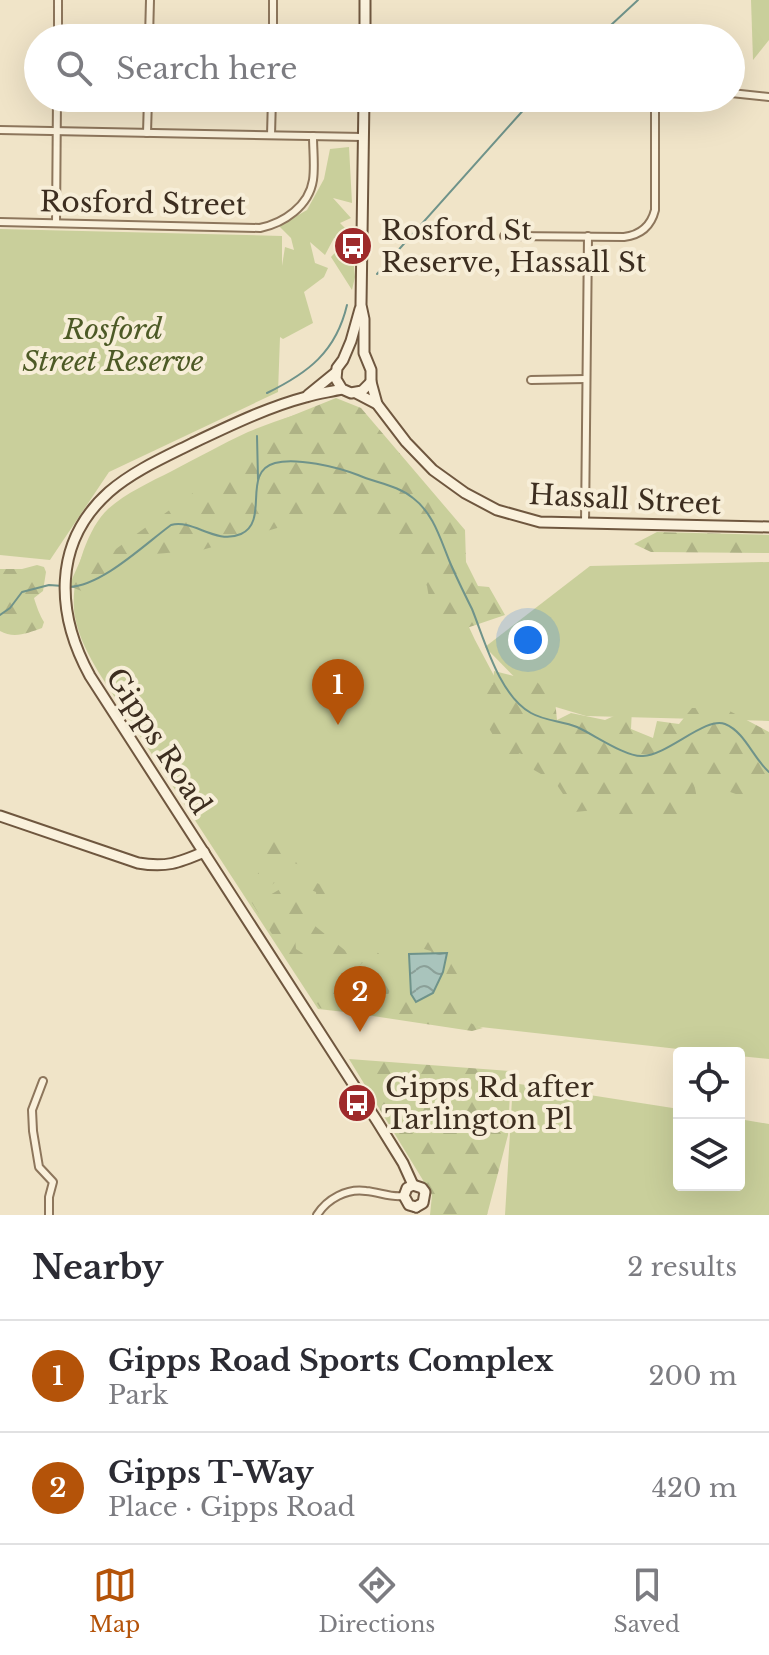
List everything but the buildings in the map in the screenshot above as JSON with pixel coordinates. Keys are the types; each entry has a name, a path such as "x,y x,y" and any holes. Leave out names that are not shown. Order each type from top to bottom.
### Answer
{"main road":[{"path":"365,0 365,24"},
{"path":"361,305 351,341 335,373 342,389 356,393 366,389 371,382 371,370 364,353 361,305 364,112"},
{"path":"343,360 356,357 368,364"},
{"name":"Gipps Road","path":"305,397 335,373"},
{"name":"Hassall Street","path":"371,382 377,404 406,442 433,470 465,493 497,510 540,522 585,525 769,527"},
{"name":"Gipps Road","path":"342,389 305,397 201,439 119,484 85,520 74,543 66,576 65,598 71,634 90,676 403,1163 413,1185"},
{"name":"Hassall Street","path":"356,393 377,404"},
{"path":"0,816 155,866 180,863 204,852"},
{"path":"413,1185 425,1192 423,1203 416,1211 406,1203 404,1196 407,1188 413,1185"}],"street":[{"path":"58,0 58,24"},
{"path":"149,24 150,0"},
{"path":"273,0 273,24"},
{"path":"745,94 769,97"},
{"path":"56,223 57,112"},
{"path":"147,133 148,112"},
{"path":"271,135 272,112"},
{"path":"504,236 632,236 645,228 655,210 655,112"},
{"path":"0,130 363,137"},
{"name":"Rosford Street","path":"0,222 260,228 274,225 286,219 309,193 313,180 313,136"},
{"path":"585,525 588,236"},
{"path":"531,380 586,379"},
{"path":"43,1081 32,1110 32,1120 39,1167 53,1182 49,1215"},
{"path":"317,1215 322,1207 351,1191 404,1196"}],"green space":[{"path":"751,0 769,0 769,40 753,60"},
{"name":"Rosford Street Reserve","path":"349,147 352,203 333,198 351,218 340,223 351,234 355,277 352,290 331,257 345,242 334,238 325,255 310,242 315,263 328,268 324,277 304,292 313,323 283,339 280,337 278,392 109,472 50,560 0,555 0,229 282,236 282,266 285,247 294,250 291,238 279,226 307,210 324,179 330,149"},
{"path":"336,398 361,408 465,530 466,562 478,586 489,587 505,615 452,633 432,616 427,586 388,521 364,513 284,526 202,550 143,555 89,594 69,586 84,552 98,551 98,562 259,445 264,427"},
{"path":"335,402 413,507 475,640 500,687 525,719 769,780 769,1059 745,1057 745,1047 673,1048 318,1009 99,673 79,632 74,605 74,590 86,544 108,509 147,484 248,432"},
{"path":"657,532 769,535 769,553 651,552 634,544"},
{"path":"769,562 769,721 586,716 539,702 485,647 590,566"},
{"path":"44,567 46,572 43,591 34,598 44,622 42,628 16,635 0,631 0,569"},
{"path":"494,671 537,682 555,700 557,720 571,713 605,720 632,708 631,729 653,738 657,721 679,724 692,708 724,708 769,732 769,797 750,799 716,787 694,784 701,816 686,814 677,824 650,820 622,823 605,809 575,812 555,782 534,770 520,753 508,760 472,700 461,676 493,685"},
{"path":"273,834 326,865 336,865 310,867 267,854 286,874 257,896 263,899 301,877 330,888 329,900 317,903 316,892 304,887 292,892 318,916 304,917 347,952 347,936 359,937 384,958 373,964 362,963 347,978 321,950 316,937 294,927 296,949 310,958 314,987 327,994 339,984 340,990 360,997 357,986 361,975 378,991 387,977 379,970 390,971 392,984 387,998 375,1002 388,1005 404,991 425,1017 455,956 444,951 432,954 410,945 403,950 398,948 418,937 440,942 443,938 459,941 459,966 470,980 460,998 453,1002 465,1019 483,1028 472,1031 320,1008 250,900 259,870 250,858 253,848 264,850"},
{"path":"349,1059 511,1071 508,1135 487,1215 430,1215 432,1195"},
{"path":"513,1083 673,1108 673,1191 745,1191 745,1120 769,1124 769,1215 505,1215"}],"water":[{"path":"447,953 443,972 433,993 416,1002 411,994 409,954"}],"waterway":[{"path":"612,24 638,0"},
{"path":"377,274 522,112"},
{"path":"267,393 318,359 336,336 347,305"},
{"path":"257,436 258,479"},
{"path":"69,587 82,585 109,572 171,525 188,525 222,536 241,534 254,519 259,476 265,468 275,463 305,462 339,469 400,490 426,511 472,609 494,666 510,694 531,713 577,727 636,756 653,754 708,725 725,724 738,733 769,772"},
{"path":"0,615 22,592 49,585 63,586"}],"place":[{"name":"Rosford St Reserve, Hassall St","path":"353,246"},
{"name":"Gipps Road Sports Complex","path":"338,725"},
{"name":"Gipps T-Way","path":"360,1032"},
{"name":"Gipps Rd after Tarlington Pl","path":"357,1103"}]}
